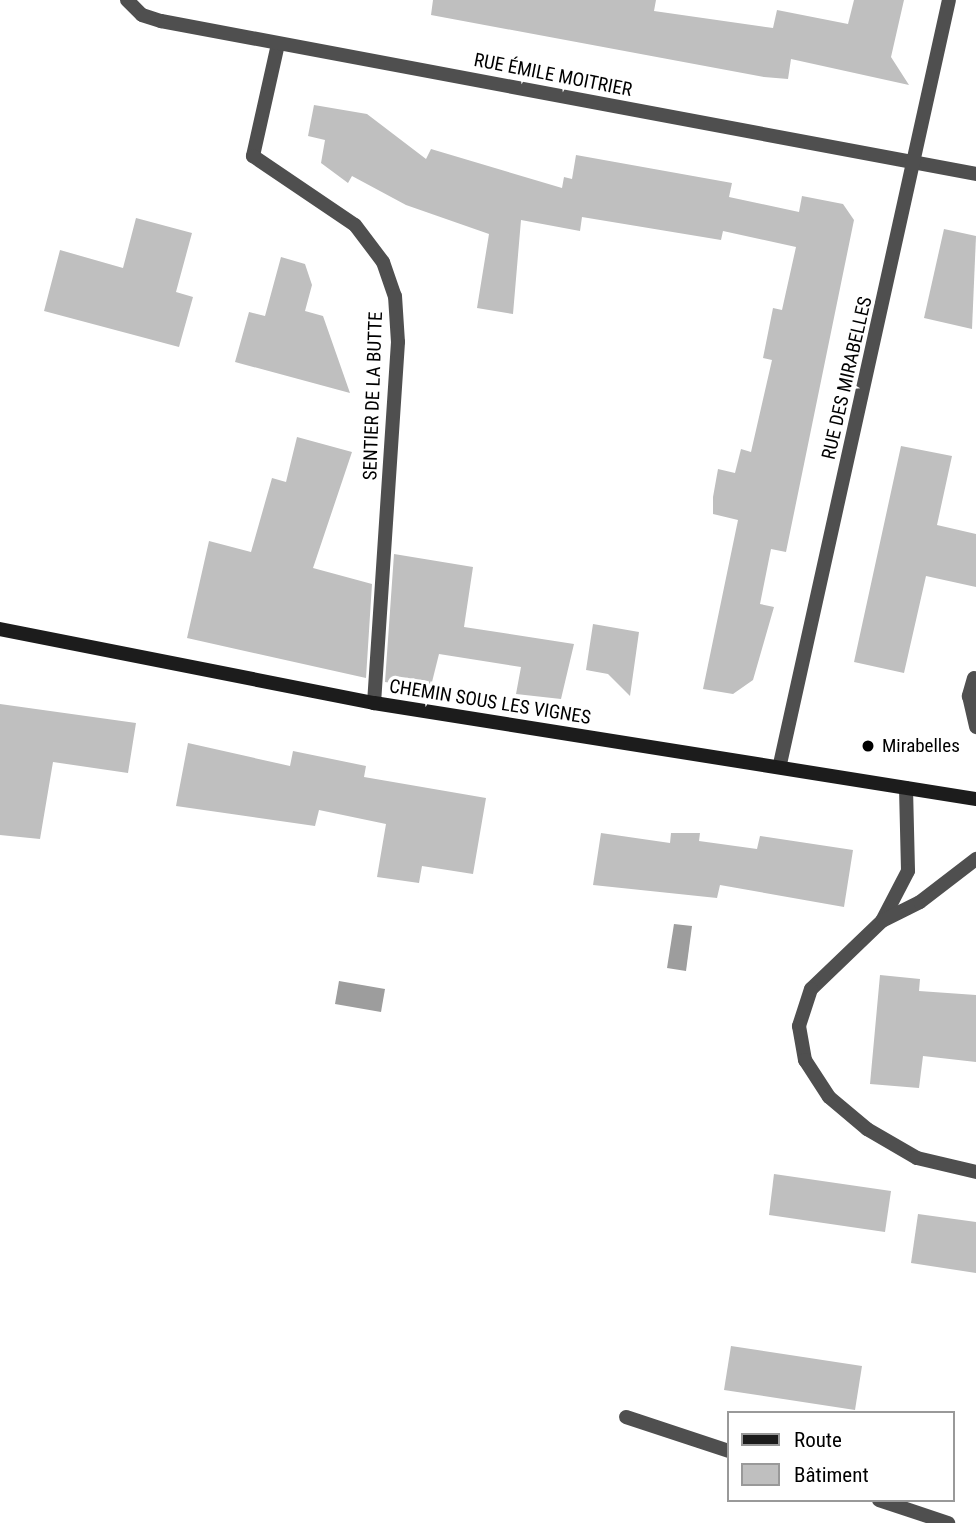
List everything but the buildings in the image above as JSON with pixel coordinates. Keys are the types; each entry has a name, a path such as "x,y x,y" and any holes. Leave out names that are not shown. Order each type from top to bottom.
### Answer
{"street":[{"name":"RUE DES MIRABELLES","path":"780,764 949,0"},
{"name":"RUE ÉMILE MOITRIER","path":"127,1 160,21 976,174"},
{"name":"SENTIER DE LA BUTTE","path":"278,44 253,156 355,225 383,262 396,296 398,342 374,703"},
{"name":"CHEMIN SOUS LES VIGNES","path":"0,629 374,703 780,764 976,799"},
{"path":"974,677 969,696 976,726"},
{"path":"882,921 908,871 906,788"},
{"path":"976,859 920,902 882,921 811,989 799,1026 805,1060 829,1097 867,1129 917,1158 976,1172"},
{"path":"626,1417 727,1450"},
{"path":"885,1502 948,1523"}],"shaded area":[{"path":"674,924 692,926 686,971 667,968"},
{"path":"339,981 385,989 381,1012 335,1004"}],"place":[{"name":"Mirabelles","path":"868,746"}]}
